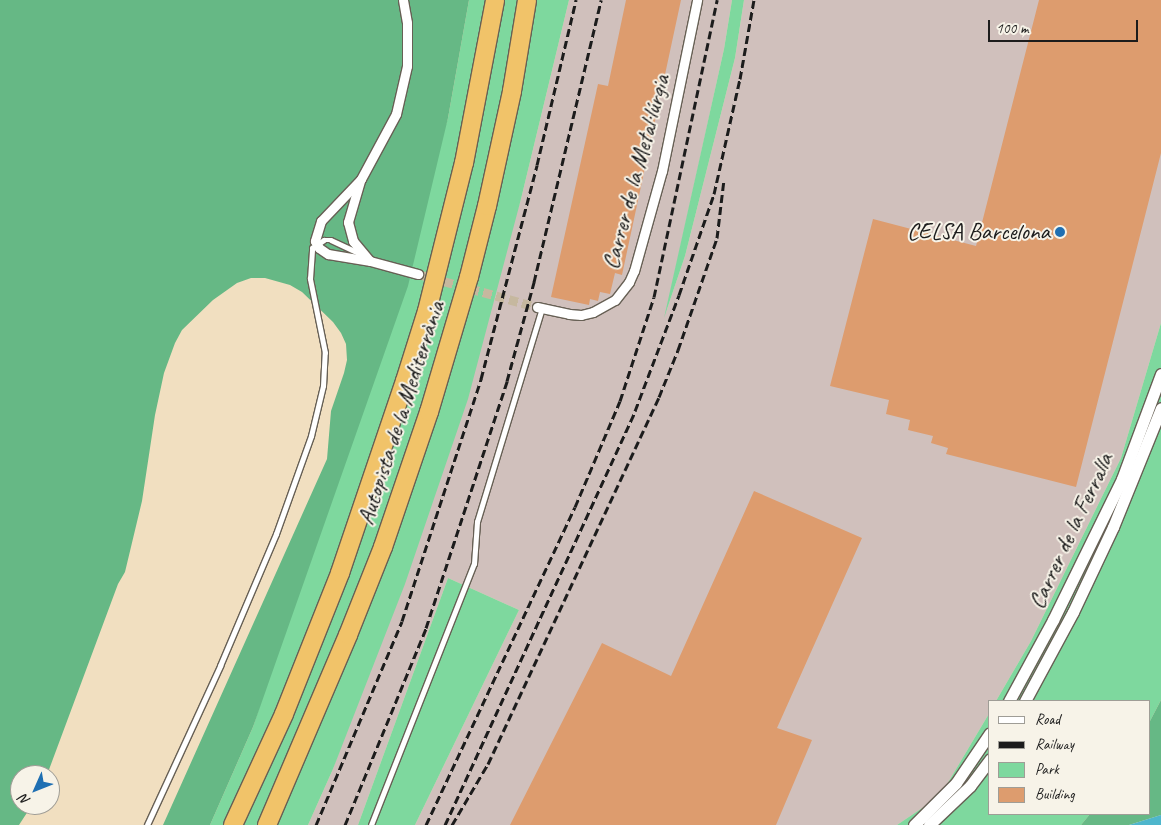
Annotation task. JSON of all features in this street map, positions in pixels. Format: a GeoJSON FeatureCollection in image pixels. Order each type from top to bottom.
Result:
{"type":"FeatureCollection","features":[{"type":"Feature","properties":{"kind":"highway","name":"Autopista de la Mediterrània"},"geometry":{"type":"LineString","coordinates":[[234,825],[295,687],[366,502],[427,310],[447,237],[480,88],[495,0]]}},
{"type":"Feature","properties":{"kind":"highway","name":"Autopista de la Mediterrània"},"geometry":{"type":"LineString","coordinates":[[268,825],[348,636],[383,546],[429,412],[469,276],[486,206],[512,91],[527,0]]}},
{"type":"Feature","properties":{"kind":"street"},"geometry":{"type":"LineString","coordinates":[[370,261],[362,254],[354,241],[348,222],[361,179],[396,114],[403,90],[407,66],[407,23],[403,0]]}},
{"type":"Feature","properties":{"kind":"street","name":"Carrer de la Metal·lúrgia"},"geometry":{"type":"LineString","coordinates":[[540,307],[569,314],[580,315],[593,312],[615,300],[629,282],[634,271],[662,171],[697,0]]}},
{"type":"Feature","properties":{"kind":"street"},"geometry":{"type":"LineString","coordinates":[[361,179],[321,221],[316,234],[317,244],[323,252],[328,254],[370,261],[418,274]]}},
{"type":"Feature","properties":{"kind":"street","name":"Carrer de la Ferralla"},"geometry":{"type":"LineString","coordinates":[[1010,700],[1054,620],[1122,479],[1161,374]]}},
{"type":"Feature","properties":{"kind":"street","name":"Carrer de la Ferralla"},"geometry":{"type":"LineString","coordinates":[[1026,700],[1073,612],[1113,528],[1161,408]]}},
{"type":"Feature","properties":{"kind":"street"},"geometry":{"type":"LineString","coordinates":[[914,825],[956,783],[988,736]]}},
{"type":"Feature","properties":{"kind":"street"},"geometry":{"type":"LineString","coordinates":[[929,825],[970,786],[988,762]]}},
{"type":"Feature","properties":{"kind":"lane"},"geometry":{"type":"LineString","coordinates":[[147,825],[220,666],[273,543],[311,436],[323,386],[325,353],[310,279],[312,248],[324,240],[331,240],[362,254]]}},
{"type":"Feature","properties":{"kind":"lane"},"geometry":{"type":"LineString","coordinates":[[371,825],[474,564],[477,522],[540,307]]}},
{"type":"Feature","properties":{"kind":"shaded area","name":"CELSA Barcelona"},"geometry":{"type":"Polygon","coordinates":[[[569,0],[732,0],[724,49],[666,312],[685,256],[735,58],[744,0],[1161,0],[1161,323],[1121,458],[1031,641],[997,700],[988,700],[988,715],[940,796],[897,825],[415,825],[519,610],[448,578],[358,825],[308,825],[333,769],[521,199],[569,0]]]}},
{"type":"Feature","properties":{"kind":"green space"},"geometry":{"type":"Polygon","coordinates":[[[0,0],[469,0],[448,118],[408,286],[253,727],[210,825],[163,825],[327,459],[331,411],[347,360],[346,344],[333,322],[302,292],[290,285],[265,278],[251,278],[237,283],[213,300],[182,330],[175,343],[164,373],[155,415],[142,501],[125,572],[118,584],[51,765],[10,765],[10,815],[26,815],[19,825],[0,825],[0,0]]]}},
{"type":"Feature","properties":{"kind":"green space"},"geometry":{"type":"Polygon","coordinates":[[[469,0],[569,0],[521,199],[468,399],[405,584],[333,769],[308,825],[210,825],[253,727],[448,118],[469,0]]]}},
{"type":"Feature","properties":{"kind":"green space"},"geometry":{"type":"Polygon","coordinates":[[[732,0],[744,0],[735,58],[685,256],[664,318],[724,49],[732,0]]]}},
{"type":"Feature","properties":{"kind":"green space"},"geometry":{"type":"Polygon","coordinates":[[[1161,323],[1161,700],[1151,719],[1151,700],[997,700],[1031,641],[1121,458],[1161,323]]]}},
{"type":"Feature","properties":{"kind":"green space"},"geometry":{"type":"Polygon","coordinates":[[[448,578],[519,610],[415,825],[358,825],[448,578]]]}},
{"type":"Feature","properties":{"kind":"green space"},"geometry":{"type":"Polygon","coordinates":[[[1161,700],[1161,815],[1129,825],[1081,825],[1089,815],[1151,815],[1151,719],[1161,700]]]}},
{"type":"Feature","properties":{"kind":"green space"},"geometry":{"type":"Polygon","coordinates":[[[988,715],[988,815],[1089,815],[1081,825],[897,825],[940,796],[988,715]]]}},
{"type":"Feature","properties":{"kind":"water"},"geometry":{"type":"Polygon","coordinates":[[[1161,815],[1161,825],[1129,825],[1161,815]]]}},
{"type":"Feature","properties":{"kind":"building"},"geometry":{"type":"Polygon","coordinates":[[[626,0],[681,0],[622,275],[615,273],[610,294],[600,292],[598,301],[590,299],[589,305],[551,297],[598,84],[608,86],[626,0]]]}},
{"type":"Feature","properties":{"kind":"building","name":"CELSA Barcelona"},"geometry":{"type":"Polygon","coordinates":[[[1039,0],[1161,0],[1161,153],[1076,487],[946,454],[948,448],[931,443],[933,436],[908,430],[910,420],[886,414],[889,400],[830,386],[873,219],[976,246],[1039,0]]]}},
{"type":"Feature","properties":{"kind":"building"},"geometry":{"type":"Polygon","coordinates":[[[754,491],[862,538],[777,728],[812,740],[776,825],[510,825],[602,643],[671,676],[754,491]]]}},
{"type":"Feature","properties":{"kind":"tunnel"},"geometry":{"type":"LineString","coordinates":[[418,274],[537,307]]}},
{"type":"Feature","properties":{"kind":"railway"},"geometry":{"type":"LineString","coordinates":[[316,825],[402,621],[481,379],[537,165],[576,0]]}},
{"type":"Feature","properties":{"kind":"railway"},"geometry":{"type":"LineString","coordinates":[[345,825],[426,628],[507,381],[534,282],[601,0]]}},
{"type":"Feature","properties":{"kind":"railway"},"geometry":{"type":"LineString","coordinates":[[426,825],[575,507],[620,401],[654,297],[717,0]]}},
{"type":"Feature","properties":{"kind":"railway"},"geometry":{"type":"LineString","coordinates":[[445,825],[635,411],[679,295],[714,194],[740,79],[754,0]]}},
{"type":"Feature","properties":{"kind":"railway"},"geometry":{"type":"LineString","coordinates":[[452,825],[488,764],[659,397],[678,350],[717,238],[724,179]]}},
{"type":"Feature","properties":{"kind":"place","name":"CELSA Barcelona"},"geometry":{"type":"Point","coordinates":[1060,232]}}]}
